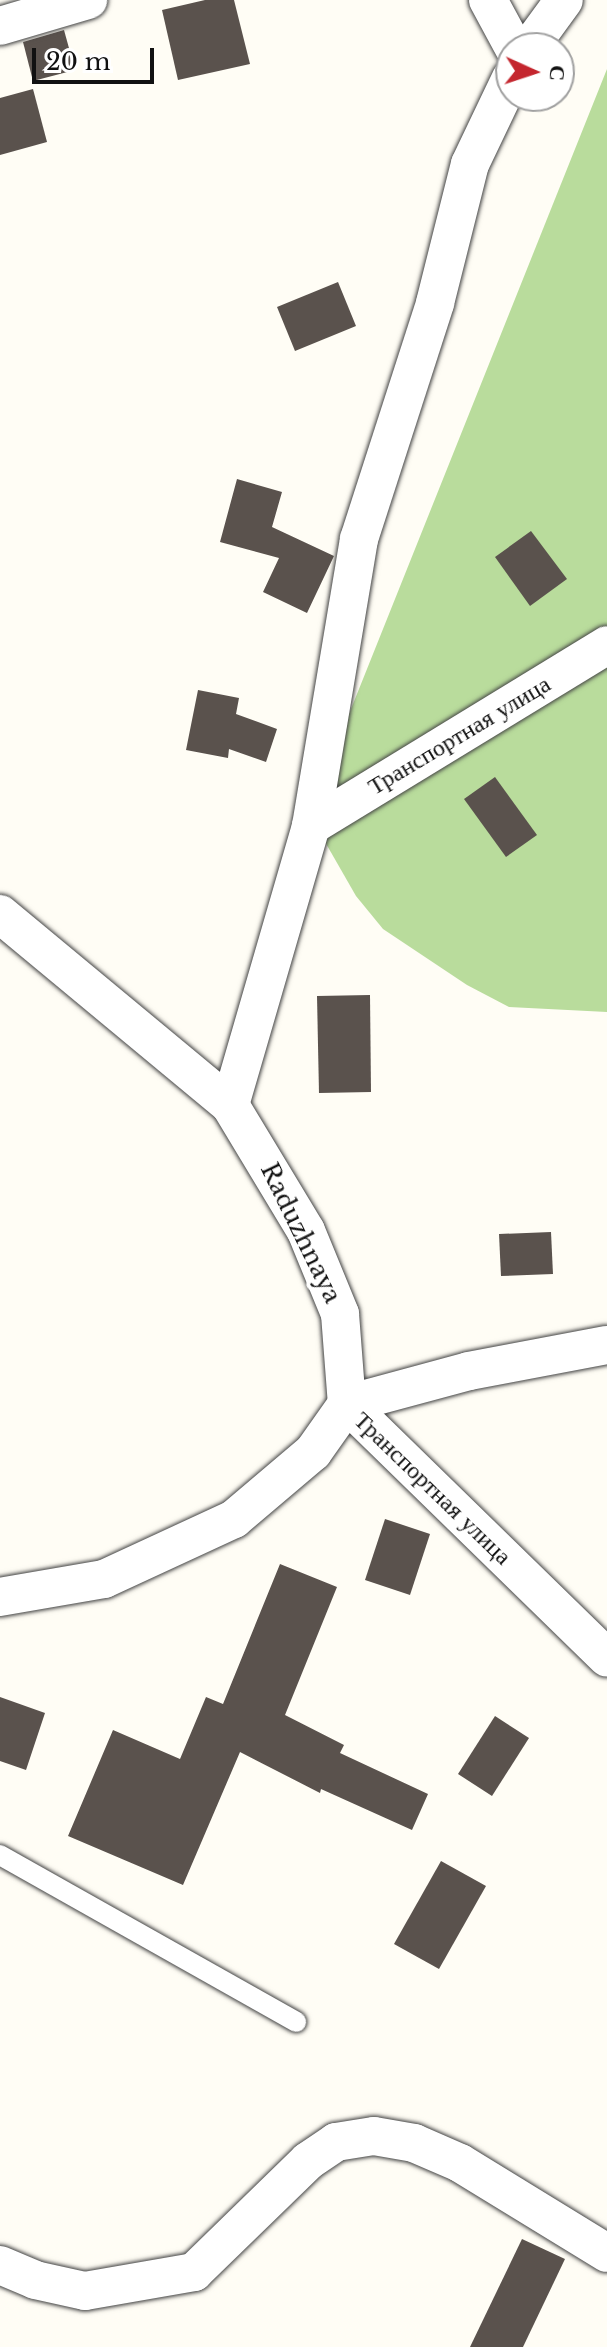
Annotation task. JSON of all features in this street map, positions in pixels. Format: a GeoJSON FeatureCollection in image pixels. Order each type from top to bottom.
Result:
{"type":"FeatureCollection","features":[{"type":"Feature","properties":{"kind":"street"},"geometry":{"type":"LineString","coordinates":[[0,26],[88,0]]}},
{"type":"Feature","properties":{"kind":"street"},"geometry":{"type":"LineString","coordinates":[[488,0],[505,32]]}},
{"type":"Feature","properties":{"kind":"street"},"geometry":{"type":"LineString","coordinates":[[541,32],[564,0]]}},
{"type":"Feature","properties":{"kind":"street"},"geometry":{"type":"LineString","coordinates":[[230,1105],[311,826],[359,539],[435,303],[470,164],[495,112]]}},
{"type":"Feature","properties":{"kind":"street","name":"Транспортная улица"},"geometry":{"type":"LineString","coordinates":[[311,826],[607,645]]}},
{"type":"Feature","properties":{"kind":"street","name":"Raduzhnaya"},"geometry":{"type":"LineString","coordinates":[[0,914],[230,1105],[306,1231],[340,1314],[347,1404]]}},
{"type":"Feature","properties":{"kind":"street","name":"Транспортная улица"},"geometry":{"type":"LineString","coordinates":[[347,1404],[469,1371],[607,1345]]}},
{"type":"Feature","properties":{"kind":"street"},"geometry":{"type":"LineString","coordinates":[[0,1597],[104,1579],[234,1519],[313,1452],[347,1404]]}},
{"type":"Feature","properties":{"kind":"street","name":"Транспортная улица"},"geometry":{"type":"LineString","coordinates":[[347,1404],[607,1658]]}},
{"type":"Feature","properties":{"kind":"street"},"geometry":{"type":"LineString","coordinates":[[0,2265],[35,2280],[85,2291],[194,2272],[308,2161],[336,2142],[374,2136],[414,2143],[460,2163],[607,2253]]}},
{"type":"Feature","properties":{"kind":"lane"},"geometry":{"type":"LineString","coordinates":[[0,1855],[296,2022]]}},
{"type":"Feature","properties":{"kind":"green space"},"geometry":{"type":"Polygon","coordinates":[[[607,69],[607,1012],[509,1007],[467,985],[383,929],[356,896],[309,814],[607,69]]]}},
{"type":"Feature","properties":{"kind":"building"},"geometry":{"type":"Polygon","coordinates":[[[205,0],[234,0],[250,64],[178,80],[162,10],[205,0]]]}},
{"type":"Feature","properties":{"kind":"building"},"geometry":{"type":"Polygon","coordinates":[[[64,30],[75,70],[33,81],[23,42],[64,30]]]}},
{"type":"Feature","properties":{"kind":"building"},"geometry":{"type":"Polygon","coordinates":[[[33,89],[47,142],[0,155],[0,98],[33,89]]]}},
{"type":"Feature","properties":{"kind":"building"},"geometry":{"type":"Polygon","coordinates":[[[338,282],[356,326],[295,351],[277,307],[338,282]]]}},
{"type":"Feature","properties":{"kind":"building"},"geometry":{"type":"Polygon","coordinates":[[[237,479],[282,492],[272,527],[334,556],[307,613],[263,592],[279,558],[220,542],[237,479]]]}},
{"type":"Feature","properties":{"kind":"building"},"geometry":{"type":"Polygon","coordinates":[[[531,531],[567,579],[530,606],[495,557],[531,531]]]}},
{"type":"Feature","properties":{"kind":"building"},"geometry":{"type":"Polygon","coordinates":[[[198,690],[239,698],[236,714],[277,729],[266,762],[229,749],[228,758],[186,750],[198,690]]]}},
{"type":"Feature","properties":{"kind":"building"},"geometry":{"type":"Polygon","coordinates":[[[495,777],[537,835],[506,857],[464,799],[495,777]]]}},
{"type":"Feature","properties":{"kind":"building"},"geometry":{"type":"Polygon","coordinates":[[[370,995],[371,1092],[319,1093],[317,996],[370,995]]]}},
{"type":"Feature","properties":{"kind":"building"},"geometry":{"type":"Polygon","coordinates":[[[551,1232],[553,1274],[501,1276],[499,1234],[551,1232]]]}},
{"type":"Feature","properties":{"kind":"building"},"geometry":{"type":"Polygon","coordinates":[[[385,1519],[430,1534],[410,1595],[365,1580],[385,1519]]]}},
{"type":"Feature","properties":{"kind":"building"},"geometry":{"type":"Polygon","coordinates":[[[280,1564],[337,1587],[285,1715],[344,1745],[340,1753],[428,1794],[412,1830],[321,1789],[320,1793],[240,1752],[183,1885],[68,1836],[113,1730],[180,1759],[206,1697],[223,1704],[280,1564]]]}},
{"type":"Feature","properties":{"kind":"building"},"geometry":{"type":"Polygon","coordinates":[[[0,1697],[45,1713],[26,1770],[0,1761],[0,1697]]]}},
{"type":"Feature","properties":{"kind":"building"},"geometry":{"type":"Polygon","coordinates":[[[495,1716],[529,1738],[492,1796],[458,1774],[495,1716]]]}},
{"type":"Feature","properties":{"kind":"building"},"geometry":{"type":"Polygon","coordinates":[[[441,1861],[486,1886],[439,1969],[394,1944],[441,1861]]]}},
{"type":"Feature","properties":{"kind":"building"},"geometry":{"type":"Polygon","coordinates":[[[522,2239],[565,2259],[523,2347],[470,2347],[522,2239]]]}}]}
